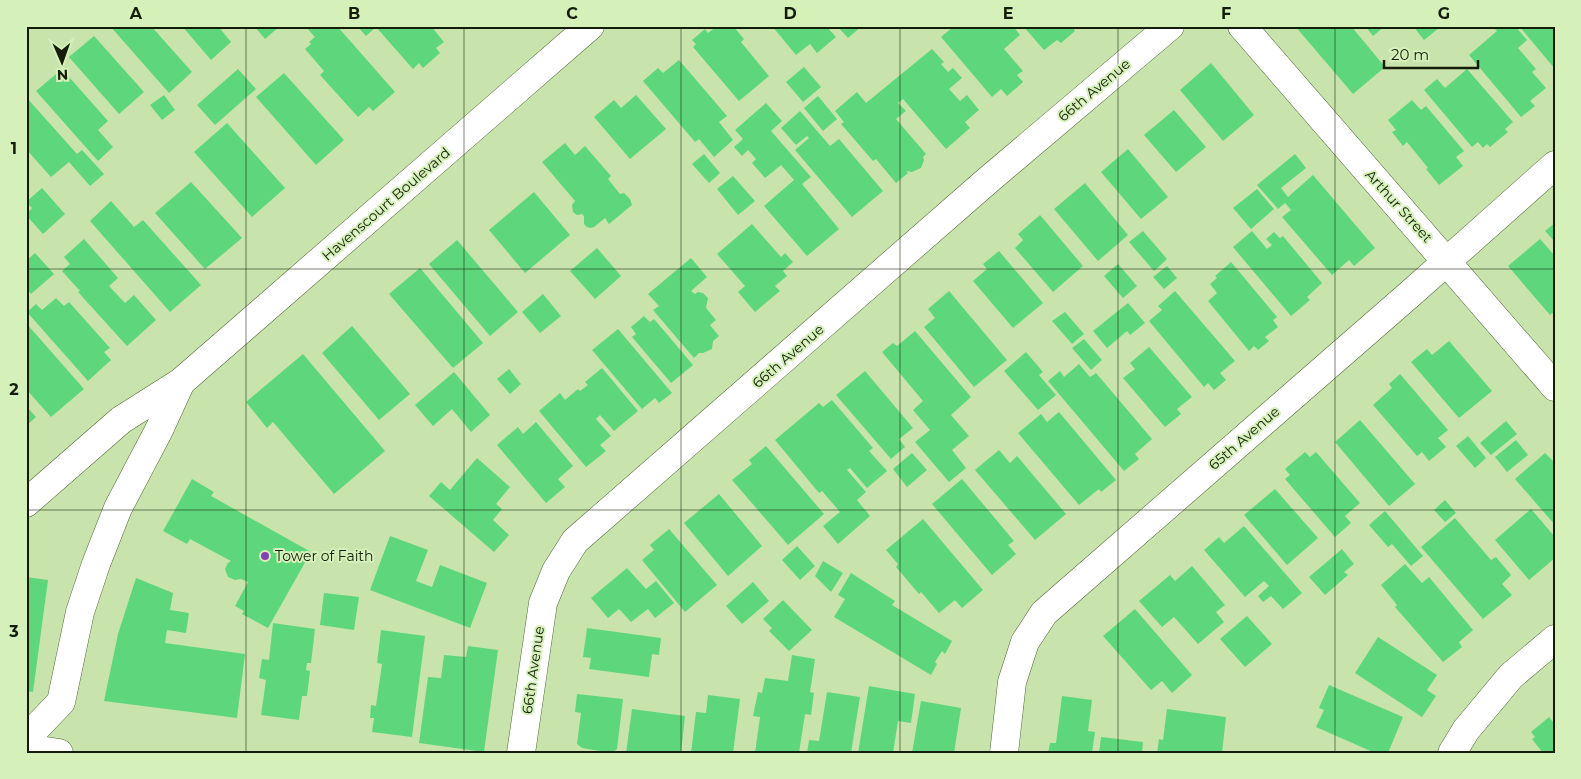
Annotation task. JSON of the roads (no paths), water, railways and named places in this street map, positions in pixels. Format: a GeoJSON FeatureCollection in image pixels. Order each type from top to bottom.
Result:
{"type":"FeatureCollection","features":[{"type":"Feature","properties":{"kind":"street","name":"Havenscourt Boulevard"},"geometry":{"type":"LineString","coordinates":[[26,503],[121,420],[181,382],[590,26]]}},
{"type":"Feature","properties":{"kind":"street","name":"66th Avenue"},"geometry":{"type":"LineString","coordinates":[[521,753],[542,603],[556,571],[575,541],[987,181],[1170,26]]}},
{"type":"Feature","properties":{"kind":"street","name":"Arthur Street"},"geometry":{"type":"LineString","coordinates":[[1242,26],[1555,387]]}},
{"type":"Feature","properties":{"kind":"street","name":"65th Avenue"},"geometry":{"type":"LineString","coordinates":[[1004,753],[1012,682],[1026,642],[1044,613],[1555,165]]}},
{"type":"Feature","properties":{"kind":"street","name":"Havenscourt Boulevard"},"geometry":{"type":"LineString","coordinates":[[26,731],[36,728],[61,702],[80,612],[96,564],[118,508],[160,430],[181,382]]}},
{"type":"Feature","properties":{"kind":"street"},"geometry":{"type":"LineString","coordinates":[[1452,753],[1466,730],[1511,676],[1555,639]]}},
{"type":"Feature","properties":{"kind":"street"},"geometry":{"type":"LineString","coordinates":[[26,748],[59,753]]}},
{"type":"Feature","properties":{"kind":"place","name":"Tower of Faith"},"geometry":{"type":"Point","coordinates":[265,556]}}]}
